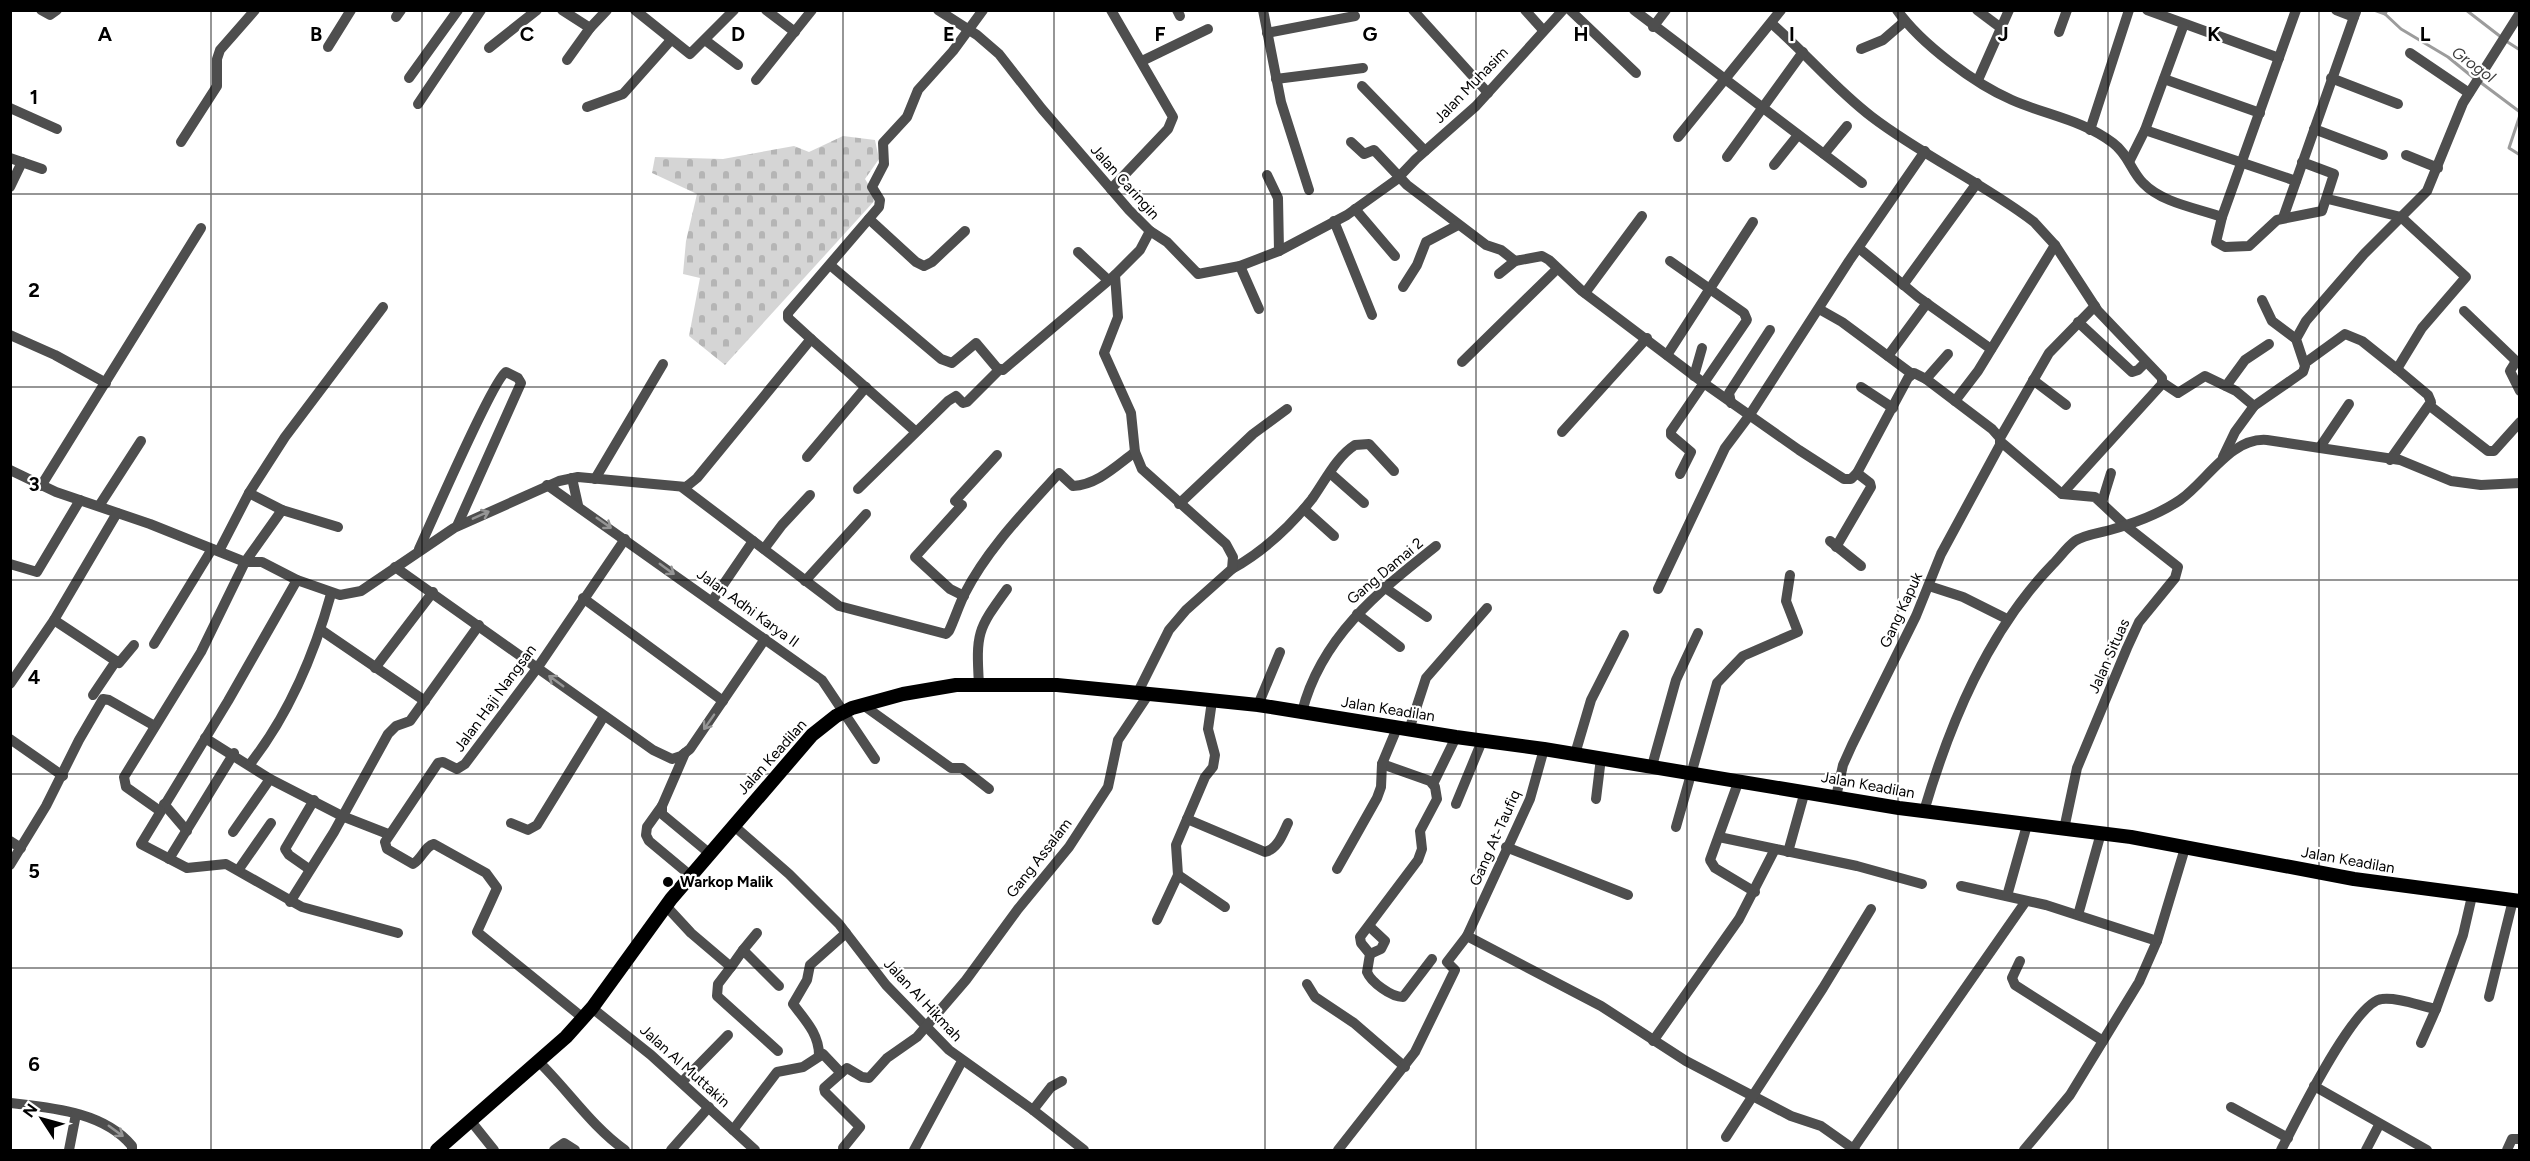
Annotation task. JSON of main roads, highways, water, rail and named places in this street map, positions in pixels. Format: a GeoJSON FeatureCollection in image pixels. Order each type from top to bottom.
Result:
{"type":"FeatureCollection","features":[{"type":"Feature","properties":{"kind":"main road","name":"Jalan Keadilan"},"geometry":{"type":"LineString","coordinates":[[438,1150],[538,1061],[587,1013],[662,911],[803,744],[843,712],[919,691],[979,684],[1057,685],[1143,695],[1303,707],[1403,729],[1453,737],[1544,749],[1576,750],[1601,758],[1805,791],[1838,786],[1924,811],[2027,825],[2065,823],[2101,833],[2354,879],[2516,900]]}},
{"type":"Feature","properties":{"kind":"waterway","name":"Grogol"},"geometry":{"type":"LineString","coordinates":[[2374,10],[2385,14],[2387,10]]}},
{"type":"Feature","properties":{"kind":"waterway","name":"Grogol"},"geometry":{"type":"LineString","coordinates":[[2466,10],[2501,37]]}},
{"type":"Feature","properties":{"kind":"waterway","name":"Grogol"},"geometry":{"type":"LineString","coordinates":[[2385,14],[2401,29],[2448,57],[2475,79]]}},
{"type":"Feature","properties":{"kind":"waterway","name":"Grogol"},"geometry":{"type":"LineString","coordinates":[[2506,41],[2520,50]]}},
{"type":"Feature","properties":{"kind":"waterway","name":"Grogol"},"geometry":{"type":"LineString","coordinates":[[2480,82],[2520,112]]}},
{"type":"Feature","properties":{"kind":"waterway","name":"Grogol"},"geometry":{"type":"LineString","coordinates":[[2520,115],[2509,148],[2520,155]]}},
{"type":"Feature","properties":{"kind":"place","name":"Warkop Malik"},"geometry":{"type":"Point","coordinates":[668,882]}}]}
